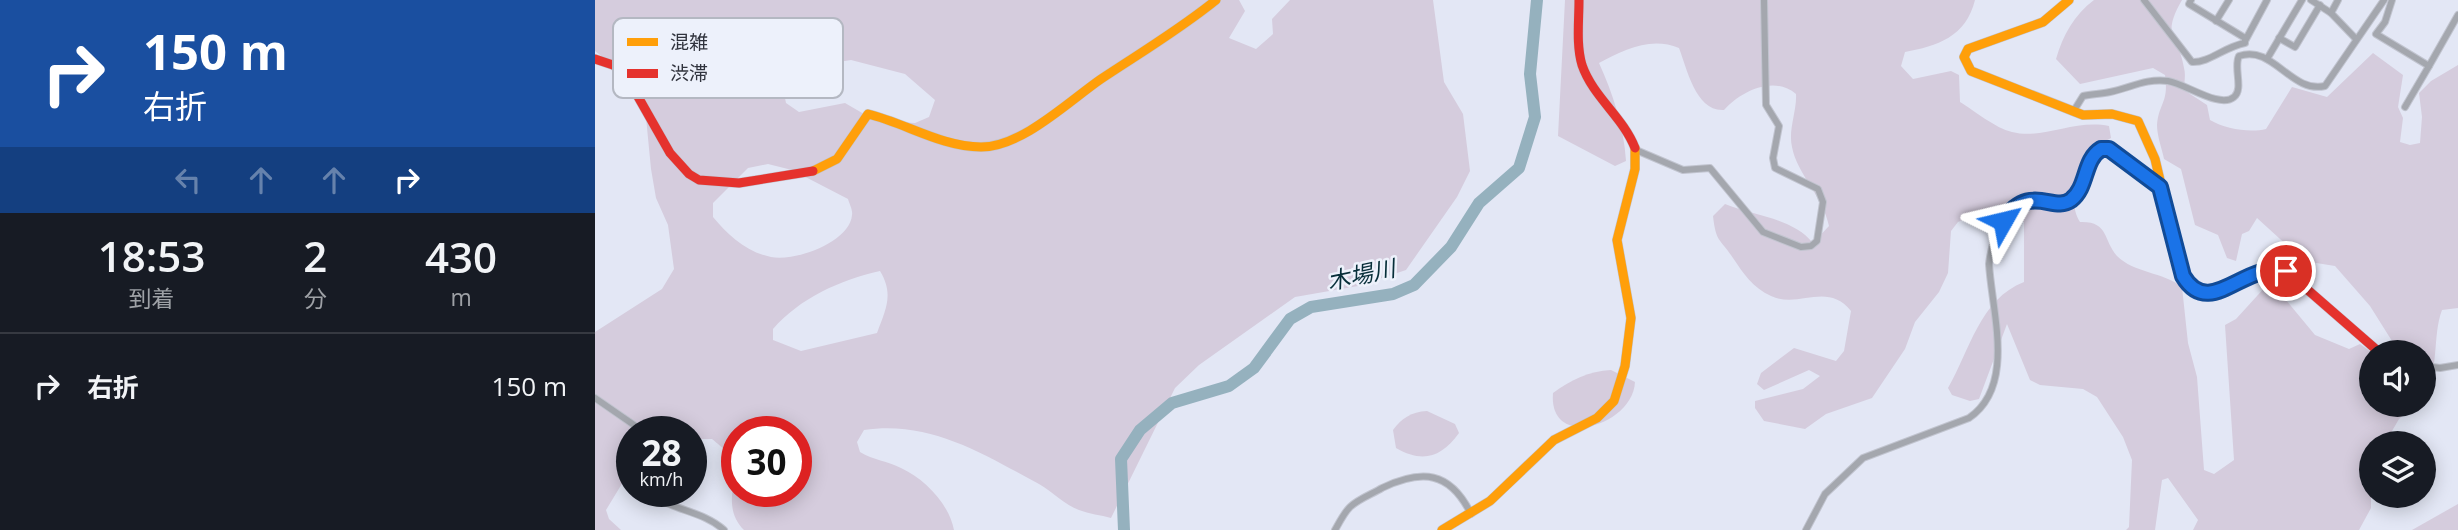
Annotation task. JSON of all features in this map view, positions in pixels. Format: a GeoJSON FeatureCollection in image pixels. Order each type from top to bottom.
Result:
{"type":"FeatureCollection","features":[{"type":"Feature","properties":{"kind":"street"},"geometry":{"type":"LineString","coordinates":[[637,98],[666,147],[687,175],[703,183],[735,184],[781,178],[834,162],[843,155],[861,119],[869,114],[951,142],[978,147],[996,146],[1031,131],[1058,114],[1100,80],[1177,33],[1216,0]]}},
{"type":"Feature","properties":{"kind":"street"},"geometry":{"type":"LineString","coordinates":[[1442,530],[1471,514],[1504,489],[1548,444],[1563,433],[1585,426],[1614,402],[1631,328],[1631,309],[1616,248],[1617,226],[1636,167],[1636,150],[1630,133],[1585,72],[1580,49],[1580,0]]}},
{"type":"Feature","properties":{"kind":"street"},"geometry":{"type":"LineString","coordinates":[[1636,150],[1683,170],[1710,169],[1763,232],[1801,247],[1811,247],[1817,242],[1823,202],[1818,189],[1775,168],[1773,158],[1779,126],[1766,105],[1764,0]]}},
{"type":"Feature","properties":{"kind":"street"},"geometry":{"type":"LineString","coordinates":[[2069,0],[2043,22],[1968,49],[1964,57],[1971,71],[1985,79],[2039,95],[2083,115],[2112,114],[2138,121],[2155,159],[2183,276],[2188,284],[2200,292],[2211,294],[2260,270],[2273,268],[2286,271],[2365,340]]}},
{"type":"Feature","properties":{"kind":"street"},"geometry":{"type":"LineString","coordinates":[[2144,0],[2192,62],[2202,62],[2228,46],[2245,40]]}},
{"type":"Feature","properties":{"kind":"street"},"geometry":{"type":"LineString","coordinates":[[2191,0],[2189,4],[2245,40]]}},
{"type":"Feature","properties":{"kind":"street"},"geometry":{"type":"LineString","coordinates":[[2216,21],[2228,0]]}},
{"type":"Feature","properties":{"kind":"street"},"geometry":{"type":"LineString","coordinates":[[2247,53],[2245,40],[2267,0]]}},
{"type":"Feature","properties":{"kind":"street"},"geometry":{"type":"LineString","coordinates":[[2267,59],[2302,0]]}},
{"type":"Feature","properties":{"kind":"street"},"geometry":{"type":"LineString","coordinates":[[2311,0],[2331,13],[2355,39]]}},
{"type":"Feature","properties":{"kind":"street"},"geometry":{"type":"LineString","coordinates":[[2331,13],[2338,0]]}},
{"type":"Feature","properties":{"kind":"street"},"geometry":{"type":"LineString","coordinates":[[2073,112],[2083,96],[2110,92],[2142,81],[2178,83],[2218,102],[2225,101],[2235,96],[2238,89],[2235,63],[2239,56],[2247,53],[2267,59],[2307,86],[2325,86],[2384,0]]}},
{"type":"Feature","properties":{"kind":"street"},"geometry":{"type":"LineString","coordinates":[[2392,0],[2385,22],[2376,34],[2428,66]]}},
{"type":"Feature","properties":{"kind":"street"},"geometry":{"type":"LineString","coordinates":[[2279,38],[2295,47],[2320,5]]}},
{"type":"Feature","properties":{"kind":"street"},"geometry":{"type":"LineString","coordinates":[[2405,107],[2458,15]]}},
{"type":"Feature","properties":{"kind":"street"},"geometry":{"type":"LineString","coordinates":[[595,60],[613,65]]}},
{"type":"Feature","properties":{"kind":"street"},"geometry":{"type":"LineString","coordinates":[[1806,530],[1825,494],[1863,458],[1969,418],[1982,409],[1990,398],[1997,377],[1990,255],[1991,246],[2010,211],[2040,199],[2058,204],[2070,202],[2080,190],[2091,158],[2101,149],[2113,151],[2160,187]]}},
{"type":"Feature","properties":{"kind":"street"},"geometry":{"type":"LineString","coordinates":[[2436,368],[2458,365]]}},
{"type":"Feature","properties":{"kind":"street"},"geometry":{"type":"LineString","coordinates":[[595,398],[621,416]]}},
{"type":"Feature","properties":{"kind":"street"},"geometry":{"type":"LineString","coordinates":[[1335,530],[1349,508],[1404,478],[1430,476],[1450,484],[1462,496],[1471,514]]}},
{"type":"Feature","properties":{"kind":"street"},"geometry":{"type":"LineString","coordinates":[[679,507],[714,520],[725,530]]}},
{"type":"Feature","properties":{"kind":"shaded area"},"geometry":{"type":"Polygon","coordinates":[[[595,0],[1239,0],[1245,11],[1229,38],[1256,49],[1273,34],[1272,19],[1290,0],[1433,0],[1444,82],[1463,114],[1470,171],[1457,197],[1406,270],[1358,286],[1295,297],[1199,365],[1175,388],[1111,518],[1074,508],[1039,484],[955,442],[911,430],[888,428],[864,430],[857,442],[860,452],[896,466],[919,479],[935,493],[947,511],[954,530],[744,530],[732,507],[812,507],[812,416],[721,416],[721,447],[712,439],[707,439],[707,416],[616,416],[616,494],[606,510],[609,519],[621,530],[595,530],[595,332],[662,289],[674,269],[668,225],[656,198],[645,107],[638,98],[785,98],[786,103],[799,112],[845,103],[876,121],[915,123],[929,117],[935,100],[905,74],[851,60],[843,61],[843,18],[613,18],[613,65],[595,51],[595,0]],[[768,164],[748,168],[713,203],[713,217],[746,247],[771,257],[807,253],[832,241],[849,225],[852,213],[848,199],[792,170],[768,164]],[[880,271],[836,285],[808,299],[773,329],[773,340],[801,351],[877,333],[887,302],[884,279],[880,271]]]}},
{"type":"Feature","properties":{"kind":"shaded area"},"geometry":{"type":"Polygon","coordinates":[[[1565,0],[1975,0],[1971,13],[1957,31],[1939,43],[1905,52],[1901,66],[1913,79],[1951,71],[1959,75],[1960,102],[2005,130],[2024,134],[2083,125],[2109,126],[2111,138],[2093,153],[2079,175],[2075,187],[2075,211],[2080,222],[2101,228],[2117,256],[2124,262],[2182,287],[2188,343],[2197,377],[2204,470],[2214,474],[2234,460],[2225,325],[2236,319],[2267,285],[2277,289],[2315,335],[2349,349],[2359,344],[2359,417],[2401,417],[2392,431],[2359,431],[2359,508],[2371,508],[2359,530],[2193,530],[2198,520],[2168,478],[2162,480],[2155,530],[2126,530],[2129,527],[2132,460],[2123,437],[2097,397],[2083,389],[2040,385],[2030,380],[2007,324],[1979,399],[1970,401],[1952,395],[1948,388],[1986,313],[2009,290],[2024,282],[2024,222],[2010,206],[1997,205],[1958,222],[1951,231],[1948,273],[1939,292],[1915,322],[1905,349],[1872,398],[1826,414],[1805,429],[1764,421],[1755,408],[1755,401],[1803,389],[1820,376],[1809,370],[1764,390],[1757,384],[1761,373],[1794,348],[1836,361],[1844,351],[1851,311],[1842,302],[1823,296],[1792,300],[1765,293],[1745,275],[1719,240],[1716,231],[1713,216],[1725,204],[1784,223],[1795,228],[1813,243],[1829,226],[1821,205],[1799,167],[1792,147],[1796,94],[1787,88],[1768,86],[1748,92],[1724,110],[1714,109],[1706,104],[1694,88],[1679,48],[1658,43],[1648,44],[1627,49],[1599,63],[1620,123],[1626,161],[1615,166],[1558,136],[1565,0]]]}},
{"type":"Feature","properties":{"kind":"shaded area"},"geometry":{"type":"Polygon","coordinates":[[[2094,0],[2182,0],[2172,22],[2172,30],[2185,71],[2184,90],[2207,105],[2210,120],[2238,129],[2266,129],[2292,87],[2327,97],[2373,53],[2403,75],[2398,107],[2403,118],[2400,142],[2410,145],[2420,143],[2422,117],[2419,93],[2431,81],[2458,65],[2458,308],[2442,310],[2436,342],[2391,340],[2370,306],[2335,266],[2304,261],[2257,218],[2249,231],[2242,234],[2236,261],[2227,258],[2218,235],[2195,225],[2181,169],[2164,159],[2157,125],[2166,91],[2165,75],[2153,68],[2080,84],[2056,59],[2070,26],[2094,0]]]}},
{"type":"Feature","properties":{"kind":"shaded area"},"geometry":{"type":"Polygon","coordinates":[[[1611,370],[1635,382],[1631,397],[1621,410],[1607,420],[1591,426],[1576,427],[1563,422],[1555,411],[1553,393],[1581,377],[1611,370]]]}},
{"type":"Feature","properties":{"kind":"shaded area"},"geometry":{"type":"Polygon","coordinates":[[[1427,411],[1455,424],[1459,433],[1445,448],[1431,456],[1414,456],[1396,448],[1393,430],[1396,426],[1412,414],[1427,411]]]}},
{"type":"Feature","properties":{"kind":"shaded area"},"geometry":{"type":"Polygon","coordinates":[[[2458,504],[2458,530],[2412,530],[2458,504]]]}},
{"type":"Feature","properties":{"kind":"waterway","name":"木場川"},"geometry":{"type":"LineString","coordinates":[[1124,530],[1121,459],[1140,430],[1172,403],[1229,386],[1254,368],[1290,319],[1311,307],[1393,294],[1414,285],[1451,247],[1479,203],[1519,168],[1535,117],[1530,74],[1537,0]]}},
{"type":"Feature","properties":{"kind":"traffic: slow"},"geometry":{"type":"LineString","coordinates":[[813,171],[837,159],[868,114],[966,146],[997,145],[1013,139],[1044,121],[1216,0]]}},
{"type":"Feature","properties":{"kind":"traffic: slow"},"geometry":{"type":"LineString","coordinates":[[2069,0],[2043,22],[1968,49],[1964,57],[1971,71],[2083,115],[2112,114],[2138,121],[2155,159],[2183,277],[2193,289],[2206,293]]}},
{"type":"Feature","properties":{"kind":"traffic: slow"},"geometry":{"type":"LineString","coordinates":[[1442,530],[1490,501],[1554,440],[1597,418],[1614,401],[1625,366],[1631,318],[1617,240],[1635,169],[1635,148]]}},
{"type":"Feature","properties":{"kind":"traffic: jam"},"geometry":{"type":"LineString","coordinates":[[1579,0],[1578,41],[1582,65],[1593,87],[1623,126],[1635,148]]}},
{"type":"Feature","properties":{"kind":"traffic: jam"},"geometry":{"type":"LineString","coordinates":[[595,59],[613,65]]}},
{"type":"Feature","properties":{"kind":"traffic: jam"},"geometry":{"type":"LineString","coordinates":[[639,98],[670,153],[689,174],[699,180],[739,183],[813,171]]}},
{"type":"Feature","properties":{"kind":"traffic: jam"},"geometry":{"type":"LineString","coordinates":[[2206,293],[2265,273],[2286,271],[2365,340]]}},
{"type":"Feature","properties":{"kind":"route"},"geometry":{"type":"LineString","coordinates":[[2003,221],[2010,211],[2027,202],[2040,199],[2058,204],[2070,202],[2080,190],[2091,158],[2097,151],[2109,149],[2160,187],[2183,276],[2188,284],[2200,292],[2211,294],[2224,290],[2260,270],[2273,268],[2286,271]]}}]}
